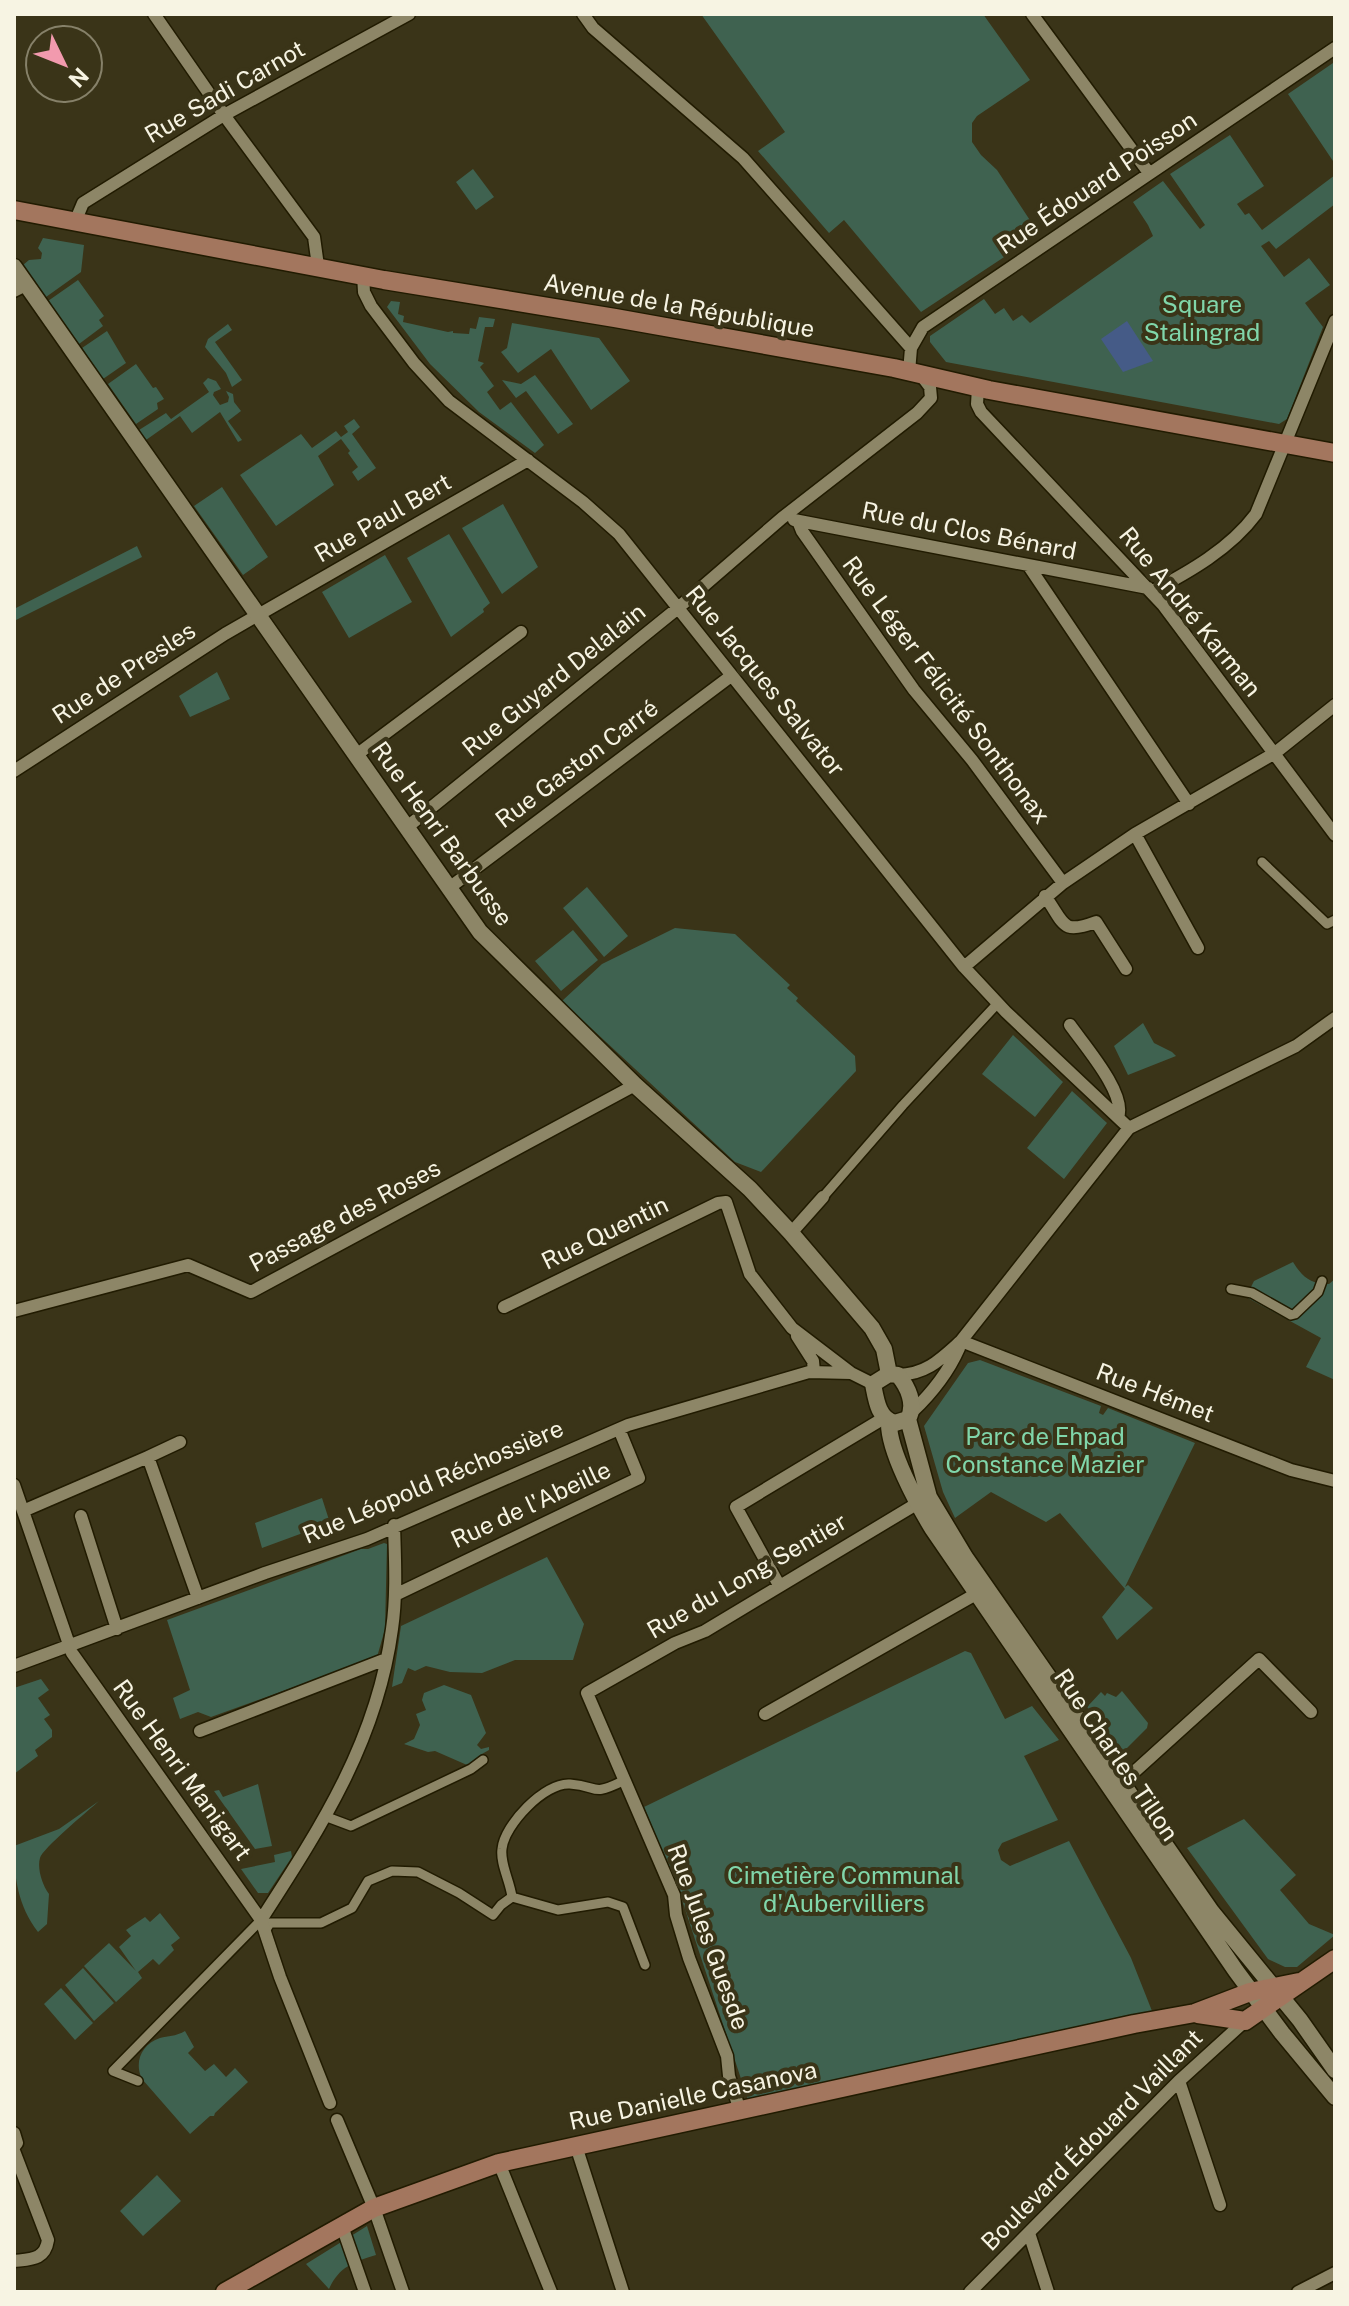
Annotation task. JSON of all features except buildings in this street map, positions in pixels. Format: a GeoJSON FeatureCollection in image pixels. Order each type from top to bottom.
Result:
{"type":"FeatureCollection","features":[{"type":"Feature","properties":{"kind":"main road","name":"Avenue de la République"},"geometry":{"type":"LineString","coordinates":[[14,210],[915,373],[978,388],[1335,453]]}},
{"type":"Feature","properties":{"kind":"main road","name":"Rue Danielle Casanova"},"geometry":{"type":"LineString","coordinates":[[225,2292],[374,2208],[499,2163],[1195,2013],[1250,1992],[1277,1991],[1299,1982],[1335,1959]]}},
{"type":"Feature","properties":{"kind":"main road","name":"Rue Danielle Casanova"},"geometry":{"type":"LineString","coordinates":[[1195,2013],[1245,2021],[1263,2009],[1277,1991]]}},
{"type":"Feature","properties":{"kind":"street"},"geometry":{"type":"LineString","coordinates":[[154,14],[314,237],[318,266]]}},
{"type":"Feature","properties":{"kind":"street","name":"Rue Sadi Carnot"},"geometry":{"type":"LineString","coordinates":[[75,222],[83,203],[224,115],[409,14]]}},
{"type":"Feature","properties":{"kind":"street"},"geometry":{"type":"LineString","coordinates":[[583,14],[593,28],[743,158],[911,348],[915,373]]}},
{"type":"Feature","properties":{"kind":"street"},"geometry":{"type":"LineString","coordinates":[[1032,14],[1149,173]]}},
{"type":"Feature","properties":{"kind":"street","name":"Rue Édouard Poisson"},"geometry":{"type":"LineString","coordinates":[[911,348],[923,327],[1335,48]]}},
{"type":"Feature","properties":{"kind":"street","name":"Rue Henri Barbusse"},"geometry":{"type":"LineString","coordinates":[[14,267],[20,288],[260,615],[480,932],[635,1085],[745,1185],[791,1233]]}},
{"type":"Feature","properties":{"kind":"street","name":"Rue Jacques Salvator"},"geometry":{"type":"LineString","coordinates":[[363,275],[364,292],[371,306],[418,368],[449,401],[619,534],[964,967],[1129,1128]]}},
{"type":"Feature","properties":{"kind":"street"},"geometry":{"type":"LineString","coordinates":[[1150,590],[1226,547],[1256,514],[1335,321]]}},
{"type":"Feature","properties":{"kind":"street","name":"Rue Guyard Delalain"},"geometry":{"type":"LineString","coordinates":[[406,828],[678,608],[782,518],[917,413],[931,398],[930,387],[915,373]]}},
{"type":"Feature","properties":{"kind":"street","name":"Rue André Karman"},"geometry":{"type":"LineString","coordinates":[[978,388],[977,404],[981,412],[1150,590],[1335,835]]}},
{"type":"Feature","properties":{"kind":"street","name":"Rue Paul Bert"},"geometry":{"type":"LineString","coordinates":[[260,615],[528,460]]}},
{"type":"Feature","properties":{"kind":"street","name":"Rue du Clos Bénard"},"geometry":{"type":"LineString","coordinates":[[782,518],[1150,590]]}},
{"type":"Feature","properties":{"kind":"street","name":"Rue Léger Félicité Sonthonax"},"geometry":{"type":"LineString","coordinates":[[798,521],[914,690],[972,760],[1063,883]]}},
{"type":"Feature","properties":{"kind":"street"},"geometry":{"type":"LineString","coordinates":[[1028,565],[1189,804]]}},
{"type":"Feature","properties":{"kind":"street","name":"Rue de Presles"},"geometry":{"type":"LineString","coordinates":[[14,771],[197,651],[260,615]]}},
{"type":"Feature","properties":{"kind":"street"},"geometry":{"type":"LineString","coordinates":[[355,756],[521,632]]}},
{"type":"Feature","properties":{"kind":"street","name":"Rue Gaston Carré"},"geometry":{"type":"LineString","coordinates":[[449,888],[731,676]]}},
{"type":"Feature","properties":{"kind":"street"},"geometry":{"type":"LineString","coordinates":[[964,967],[1063,883],[1135,834],[1275,753],[1335,705]]}},
{"type":"Feature","properties":{"kind":"street"},"geometry":{"type":"LineString","coordinates":[[1135,834],[1198,948]]}},
{"type":"Feature","properties":{"kind":"street"},"geometry":{"type":"LineString","coordinates":[[1262,862],[1327,924],[1335,920]]}},
{"type":"Feature","properties":{"kind":"street"},"geometry":{"type":"LineString","coordinates":[[1045,896],[1068,928],[1075,930],[1096,922],[1126,969]]}},
{"type":"Feature","properties":{"kind":"street"},"geometry":{"type":"LineString","coordinates":[[791,1233],[998,1003]]}},
{"type":"Feature","properties":{"kind":"street"},"geometry":{"type":"LineString","coordinates":[[873,1384],[894,1375],[915,1375],[930,1368],[961,1341],[1129,1128],[1296,1046],[1335,1018]]}},
{"type":"Feature","properties":{"kind":"street"},"geometry":{"type":"LineString","coordinates":[[1070,1025],[1118,1097],[1121,1109],[1118,1117]]}},
{"type":"Feature","properties":{"kind":"street","name":"Passage des Roses"},"geometry":{"type":"LineString","coordinates":[[14,1311],[188,1265],[251,1292],[635,1085]]}},
{"type":"Feature","properties":{"kind":"street"},"geometry":{"type":"LineString","coordinates":[[745,1185],[726,1202],[750,1274],[792,1328],[813,1361],[814,1372]]}},
{"type":"Feature","properties":{"kind":"street","name":"Rue Quentin"},"geometry":{"type":"LineString","coordinates":[[504,1307],[718,1203],[726,1202]]}},
{"type":"Feature","properties":{"kind":"street","name":"Rue Charles Tillon"},"geometry":{"type":"LineString","coordinates":[[791,1233],[872,1328],[894,1375],[910,1395],[910,1416],[923,1500],[1211,1911],[1277,1991],[1335,2070]]}},
{"type":"Feature","properties":{"kind":"street"},"geometry":{"type":"LineString","coordinates":[[1231,1289],[1252,1293],[1291,1315],[1318,1292],[1322,1281]]}},
{"type":"Feature","properties":{"kind":"street"},"geometry":{"type":"LineString","coordinates":[[792,1328],[851,1373]]}},
{"type":"Feature","properties":{"kind":"street"},"geometry":{"type":"LineString","coordinates":[[779,1585],[736,1507],[887,1420],[910,1416],[929,1397],[951,1366],[961,1341]]}},
{"type":"Feature","properties":{"kind":"street","name":"Rue Hémet"},"geometry":{"type":"LineString","coordinates":[[961,1341],[1291,1470],[1335,1481]]}},
{"type":"Feature","properties":{"kind":"street","name":"Rue Léopold Réchossière"},"geometry":{"type":"LineString","coordinates":[[14,1666],[367,1539],[619,1429],[714,1398],[814,1372],[851,1373],[873,1384]]}},
{"type":"Feature","properties":{"kind":"street","name":"Rue Charles Tillon"},"geometry":{"type":"LineString","coordinates":[[873,1384],[876,1401],[887,1420],[896,1453],[976,1594],[1250,1992],[1335,2097]]}},
{"type":"Feature","properties":{"kind":"street","name":"Rue de l'Abeille"},"geometry":{"type":"LineString","coordinates":[[395,1595],[639,1478],[619,1429]]}},
{"type":"Feature","properties":{"kind":"street"},"geometry":{"type":"LineString","coordinates":[[19,1506],[180,1442]]}},
{"type":"Feature","properties":{"kind":"street"},"geometry":{"type":"LineString","coordinates":[[148,1457],[198,1598]]}},
{"type":"Feature","properties":{"kind":"street","name":"Rue Henri Manigart"},"geometry":{"type":"LineString","coordinates":[[14,1485],[69,1646],[263,1925],[280,1977],[330,2103]]}},
{"type":"Feature","properties":{"kind":"street","name":"Rue du Long Sentier"},"geometry":{"type":"LineString","coordinates":[[587,1693],[675,1643],[705,1631],[766,1597],[779,1585],[923,1500]]}},
{"type":"Feature","properties":{"kind":"street"},"geometry":{"type":"LineString","coordinates":[[81,1516],[117,1629]]}},
{"type":"Feature","properties":{"kind":"street"},"geometry":{"type":"LineString","coordinates":[[138,2081],[113,2071],[263,1925],[327,1817],[374,1711],[393,1629],[394,1525]]}},
{"type":"Feature","properties":{"kind":"street"},"geometry":{"type":"LineString","coordinates":[[765,1714],[976,1594]]}},
{"type":"Feature","properties":{"kind":"street"},"geometry":{"type":"LineString","coordinates":[[200,1731],[386,1659]]}},
{"type":"Feature","properties":{"kind":"street"},"geometry":{"type":"LineString","coordinates":[[1122,1783],[1259,1659],[1311,1712]]}},
{"type":"Feature","properties":{"kind":"street","name":"Rue Jules Guesde"},"geometry":{"type":"LineString","coordinates":[[587,1693],[674,1895],[676,1915],[689,1958],[727,2053],[729,2076],[740,2111]]}},
{"type":"Feature","properties":{"kind":"street"},"geometry":{"type":"LineString","coordinates":[[327,1817],[351,1826],[471,1769],[483,1760]]}},
{"type":"Feature","properties":{"kind":"street"},"geometry":{"type":"LineString","coordinates":[[512,1897],[502,1846],[516,1819],[528,1806],[561,1785],[570,1784],[597,1791],[623,1781]]}},
{"type":"Feature","properties":{"kind":"street"},"geometry":{"type":"LineString","coordinates":[[263,1925],[321,1923],[352,1908],[368,1881],[392,1871],[418,1872],[493,1915],[512,1897]]}},
{"type":"Feature","properties":{"kind":"street"},"geometry":{"type":"LineString","coordinates":[[512,1897],[558,1910],[608,1902],[623,1907],[645,1965]]}},
{"type":"Feature","properties":{"kind":"street","name":"Boulevard Édouard Vaillant"},"geometry":{"type":"LineString","coordinates":[[970,2292],[1179,2081],[1245,2021]]}},
{"type":"Feature","properties":{"kind":"street"},"geometry":{"type":"LineString","coordinates":[[1179,2081],[1220,2205]]}},
{"type":"Feature","properties":{"kind":"street"},"geometry":{"type":"LineString","coordinates":[[337,2120],[374,2208],[403,2292]]}},
{"type":"Feature","properties":{"kind":"street"},"geometry":{"type":"LineString","coordinates":[[14,2133],[17,2143],[14,2149],[48,2240],[39,2258],[14,2261]]}},
{"type":"Feature","properties":{"kind":"street"},"geometry":{"type":"LineString","coordinates":[[576,2146],[623,2292]]}},
{"type":"Feature","properties":{"kind":"street"},"geometry":{"type":"LineString","coordinates":[[499,2163],[551,2292]]}},
{"type":"Feature","properties":{"kind":"street"},"geometry":{"type":"LineString","coordinates":[[342,2226],[365,2292]]}},
{"type":"Feature","properties":{"kind":"street"},"geometry":{"type":"LineString","coordinates":[[1029,2233],[1048,2292]]}},
{"type":"Feature","properties":{"kind":"street"},"geometry":{"type":"LineString","coordinates":[[1298,2292],[1335,2273]]}},
{"type":"Feature","properties":{"kind":"green space"},"geometry":{"type":"Polygon","coordinates":[[[701,14],[983,14],[1030,80],[977,116],[972,123],[972,142],[997,170],[1039,234],[921,312],[844,220],[829,233],[758,151],[785,132],[701,14]]]}},
{"type":"Feature","properties":{"kind":"green space"},"geometry":{"type":"Polygon","coordinates":[[[1335,63],[1335,164],[1288,94],[1335,63]]]}},
{"type":"Feature","properties":{"kind":"green space","name":"Square Stalingrad"},"geometry":{"type":"Polygon","coordinates":[[[1230,135],[1264,186],[1237,204],[1245,215],[1249,213],[1262,230],[1335,175],[1335,204],[1276,249],[1269,241],[1261,246],[1284,277],[1309,258],[1330,285],[1305,303],[1323,327],[1287,419],[1279,424],[946,362],[930,342],[930,336],[984,299],[995,314],[1004,308],[1013,321],[1022,315],[1030,323],[1153,236],[1133,202],[1163,181],[1200,229],[1205,225],[1170,174],[1230,135]]]}},
{"type":"Feature","properties":{"kind":"green space"},"geometry":{"type":"Polygon","coordinates":[[[473,169],[494,197],[476,210],[456,182],[473,169]]]}},
{"type":"Feature","properties":{"kind":"green space"},"geometry":{"type":"Polygon","coordinates":[[[43,238],[84,245],[81,272],[46,297],[23,265],[29,260],[41,259],[42,253],[38,248],[43,238]]]}},
{"type":"Feature","properties":{"kind":"green space"},"geometry":{"type":"Polygon","coordinates":[[[78,280],[104,316],[99,320],[103,326],[79,344],[48,301],[78,280]]]}},
{"type":"Feature","properties":{"kind":"green space"},"geometry":{"type":"Polygon","coordinates":[[[391,301],[400,302],[398,314],[404,316],[403,322],[453,333],[469,334],[470,328],[476,329],[479,317],[495,319],[493,327],[485,327],[478,361],[484,363],[480,367],[494,386],[487,392],[500,410],[511,402],[544,445],[535,453],[479,412],[430,364],[387,307],[391,301]]]}},
{"type":"Feature","properties":{"kind":"green space"},"geometry":{"type":"Polygon","coordinates":[[[512,323],[599,338],[630,381],[591,410],[551,349],[518,373],[501,352],[507,348],[512,323]]]}},
{"type":"Feature","properties":{"kind":"green space"},"geometry":{"type":"Polygon","coordinates":[[[228,324],[232,330],[215,342],[242,380],[232,387],[226,373],[205,347],[208,339],[228,324]]]}},
{"type":"Feature","properties":{"kind":"green space"},"geometry":{"type":"Polygon","coordinates":[[[107,331],[126,363],[103,379],[82,348],[107,331]]]}},
{"type":"Feature","properties":{"kind":"green space"},"geometry":{"type":"Polygon","coordinates":[[[136,364],[164,399],[157,403],[158,409],[136,424],[108,384],[136,364]]]}},
{"type":"Feature","properties":{"kind":"green space"},"geometry":{"type":"Polygon","coordinates":[[[535,375],[573,424],[558,434],[526,391],[516,398],[502,380],[521,384],[535,375]]]}},
{"type":"Feature","properties":{"kind":"green space"},"geometry":{"type":"Polygon","coordinates":[[[208,378],[216,381],[221,389],[213,395],[220,405],[228,402],[226,391],[233,394],[234,402],[241,411],[228,421],[242,440],[238,442],[220,412],[192,433],[180,416],[146,440],[139,430],[166,413],[171,419],[209,392],[203,383],[208,378]]]}},
{"type":"Feature","properties":{"kind":"green space"},"geometry":{"type":"Polygon","coordinates":[[[354,419],[360,427],[352,434],[376,468],[358,481],[352,472],[358,467],[341,439],[318,456],[334,485],[276,526],[240,475],[301,434],[312,448],[336,431],[341,437],[348,432],[344,426],[354,419]]]}},
{"type":"Feature","properties":{"kind":"green space"},"geometry":{"type":"Polygon","coordinates":[[[222,487],[268,557],[243,575],[194,506],[222,487]]]}},
{"type":"Feature","properties":{"kind":"green space"},"geometry":{"type":"Polygon","coordinates":[[[503,504],[538,567],[502,594],[462,528],[503,504]]]}},
{"type":"Feature","properties":{"kind":"green space"},"geometry":{"type":"Polygon","coordinates":[[[449,534],[490,603],[483,609],[484,612],[451,637],[407,558],[449,534]]]}},
{"type":"Feature","properties":{"kind":"green space"},"geometry":{"type":"Polygon","coordinates":[[[137,546],[142,557],[14,621],[14,609],[137,546]]]}},
{"type":"Feature","properties":{"kind":"green space"},"geometry":{"type":"Polygon","coordinates":[[[385,555],[412,602],[349,638],[322,592],[385,555]]]}},
{"type":"Feature","properties":{"kind":"green space"},"geometry":{"type":"Polygon","coordinates":[[[217,672],[230,699],[190,717],[179,696],[217,672]]]}},
{"type":"Feature","properties":{"kind":"green space"},"geometry":{"type":"Polygon","coordinates":[[[587,887],[628,936],[604,957],[563,908],[587,887]]]}},
{"type":"Feature","properties":{"kind":"green space"},"geometry":{"type":"Polygon","coordinates":[[[675,928],[735,934],[790,985],[787,988],[798,998],[796,1001],[855,1056],[856,1071],[761,1172],[735,1162],[562,1001],[602,964],[675,928]]]}},
{"type":"Feature","properties":{"kind":"green space"},"geometry":{"type":"Polygon","coordinates":[[[573,930],[598,960],[561,991],[535,961],[573,930]]]}},
{"type":"Feature","properties":{"kind":"green space"},"geometry":{"type":"Polygon","coordinates":[[[1143,1023],[1154,1043],[1176,1056],[1128,1075],[1114,1046],[1143,1023]]]}},
{"type":"Feature","properties":{"kind":"green space"},"geometry":{"type":"Polygon","coordinates":[[[1013,1035],[1063,1082],[1035,1117],[982,1074],[1013,1035]]]}},
{"type":"Feature","properties":{"kind":"green space"},"geometry":{"type":"Polygon","coordinates":[[[1072,1091],[1107,1123],[1064,1179],[1027,1148],[1072,1091]]]}},
{"type":"Feature","properties":{"kind":"green space"},"geometry":{"type":"Polygon","coordinates":[[[1293,1262],[1312,1281],[1329,1284],[1335,1279],[1335,1380],[1306,1367],[1321,1338],[1246,1297],[1254,1281],[1293,1262]]]}},
{"type":"Feature","properties":{"kind":"green space","name":"Parc de Ehpad Constance Mazier"},"geometry":{"type":"Polygon","coordinates":[[[980,1360],[1101,1406],[1099,1413],[1103,1415],[1108,1408],[1195,1443],[1125,1587],[1128,1585],[1153,1608],[1117,1640],[1102,1617],[1125,1589],[1060,1513],[1046,1522],[991,1492],[955,1518],[943,1492],[924,1426],[968,1363],[980,1360]]]}},
{"type":"Feature","properties":{"kind":"green space"},"geometry":{"type":"Polygon","coordinates":[[[322,1498],[330,1523],[262,1548],[255,1523],[322,1498]]]}},
{"type":"Feature","properties":{"kind":"green space"},"geometry":{"type":"Polygon","coordinates":[[[387,1544],[385,1629],[377,1657],[211,1717],[198,1712],[180,1719],[173,1698],[190,1690],[167,1620],[387,1544]]]}},
{"type":"Feature","properties":{"kind":"green space"},"geometry":{"type":"Polygon","coordinates":[[[547,1557],[584,1624],[573,1660],[515,1660],[482,1673],[450,1672],[426,1666],[415,1671],[408,1668],[402,1683],[392,1687],[401,1626],[547,1557]]]}},
{"type":"Feature","properties":{"kind":"green space","name":"Cimetière Communal d'Aubervilliers"},"geometry":{"type":"Polygon","coordinates":[[[965,1651],[971,1653],[1005,1719],[1032,1706],[1059,1740],[1024,1756],[1058,1820],[1002,1843],[998,1850],[1001,1860],[1010,1866],[1069,1841],[1131,1958],[1152,2011],[748,2100],[679,1891],[644,1807],[965,1651]]]}},
{"type":"Feature","properties":{"kind":"green space"},"geometry":{"type":"Polygon","coordinates":[[[41,1679],[49,1690],[38,1698],[50,1715],[44,1719],[52,1730],[52,1737],[35,1750],[38,1756],[14,1774],[14,1688],[41,1679]]]}},
{"type":"Feature","properties":{"kind":"green space"},"geometry":{"type":"Polygon","coordinates":[[[444,1685],[471,1695],[486,1733],[477,1745],[481,1749],[489,1747],[489,1750],[480,1755],[480,1760],[467,1765],[435,1751],[428,1752],[404,1744],[414,1739],[420,1725],[416,1714],[426,1710],[422,1700],[424,1693],[444,1685]]]}},
{"type":"Feature","properties":{"kind":"green space"},"geometry":{"type":"Polygon","coordinates":[[[1122,1691],[1148,1723],[1147,1728],[1120,1755],[1087,1707],[1101,1692],[1105,1696],[1107,1693],[1116,1697],[1122,1691]]]}},
{"type":"Feature","properties":{"kind":"green space"},"geometry":{"type":"Polygon","coordinates":[[[258,1784],[272,1846],[255,1849],[214,1791],[219,1790],[223,1797],[258,1784]]]}},
{"type":"Feature","properties":{"kind":"green space"},"geometry":{"type":"Polygon","coordinates":[[[99,1801],[57,1838],[40,1858],[41,1876],[49,1894],[47,1924],[38,1932],[18,1891],[14,1846],[59,1829],[99,1801]]]}},
{"type":"Feature","properties":{"kind":"green space"},"geometry":{"type":"Polygon","coordinates":[[[1244,1819],[1296,1875],[1280,1890],[1309,1924],[1335,1935],[1297,1967],[1285,1967],[1268,1959],[1187,1848],[1244,1819]]]}},
{"type":"Feature","properties":{"kind":"green space"},"geometry":{"type":"Polygon","coordinates":[[[291,1851],[292,1857],[268,1893],[258,1893],[241,1869],[275,1862],[274,1855],[291,1851]]]}},
{"type":"Feature","properties":{"kind":"green space"},"geometry":{"type":"Polygon","coordinates":[[[160,1913],[180,1938],[171,1945],[174,1950],[159,1965],[153,1959],[138,1972],[142,1978],[116,2002],[84,1966],[109,1943],[136,1971],[119,1947],[131,1936],[126,1930],[145,1917],[150,1922],[160,1913]]]}},
{"type":"Feature","properties":{"kind":"green space"},"geometry":{"type":"Polygon","coordinates":[[[83,1968],[114,2003],[94,2021],[65,1985],[83,1968]]]}},
{"type":"Feature","properties":{"kind":"green space"},"geometry":{"type":"Polygon","coordinates":[[[61,1988],[93,2023],[75,2040],[44,2004],[61,1988]]]}},
{"type":"Feature","properties":{"kind":"green space"},"geometry":{"type":"Polygon","coordinates":[[[185,2031],[194,2047],[188,2053],[205,2071],[214,2064],[226,2077],[235,2068],[248,2082],[214,2116],[190,2134],[142,2079],[139,2067],[144,2049],[153,2041],[185,2031]]]}},
{"type":"Feature","properties":{"kind":"green space"},"geometry":{"type":"Polygon","coordinates":[[[157,2175],[181,2201],[143,2236],[120,2211],[157,2175]]]}},
{"type":"Feature","properties":{"kind":"green space"},"geometry":{"type":"Polygon","coordinates":[[[367,2226],[376,2255],[348,2266],[337,2275],[329,2289],[306,2264],[367,2226]]]}},
{"type":"Feature","properties":{"kind":"water"},"geometry":{"type":"Polygon","coordinates":[[[1127,321],[1153,361],[1123,372],[1101,339],[1127,321]]]}}]}
